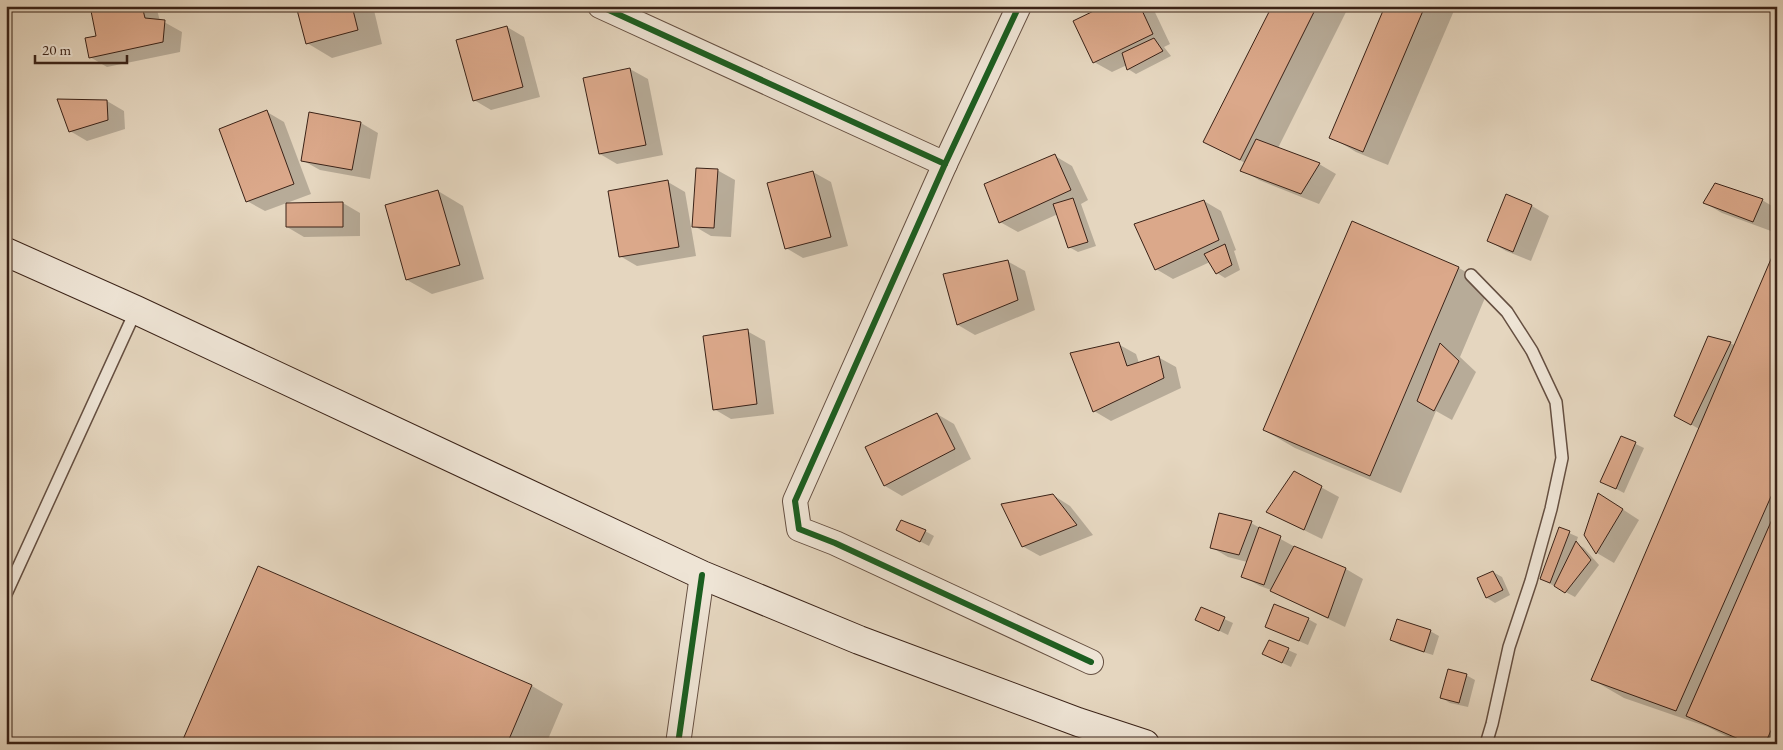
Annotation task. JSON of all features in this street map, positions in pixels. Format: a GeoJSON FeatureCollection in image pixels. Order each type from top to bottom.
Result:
{"type":"FeatureCollection","features":[{"type":"Feature","properties":{"kind":"main road"},"geometry":{"type":"LineString","coordinates":[[6,252],[136,310],[702,575],[860,640],[1078,722],[1145,744]]}},
{"type":"Feature","properties":{"kind":"street"},"geometry":{"type":"LineString","coordinates":[[600,6],[945,164]]}},
{"type":"Feature","properties":{"kind":"street"},"geometry":{"type":"LineString","coordinates":[[1019,6],[945,164],[795,501],[799,529],[835,543],[1090,662]]}},
{"type":"Feature","properties":{"kind":"street"},"geometry":{"type":"LineString","coordinates":[[678,744],[702,575]]}},
{"type":"Feature","properties":{"kind":"lane"},"geometry":{"type":"LineString","coordinates":[[1471,275],[1507,312],[1532,352],[1556,402],[1562,458],[1551,509],[1531,581],[1509,647],[1486,744]]}},
{"type":"Feature","properties":{"kind":"lane"},"geometry":{"type":"LineString","coordinates":[[6,594],[136,310]]}},
{"type":"Feature","properties":{"kind":"building"},"geometry":{"type":"Polygon","coordinates":[[[90,6],[142,6],[145,18],[165,20],[163,42],[89,58],[85,38],[96,36],[90,6]]]}},
{"type":"Feature","properties":{"kind":"building"},"geometry":{"type":"Polygon","coordinates":[[[296,6],[352,6],[358,30],[306,44],[296,6]]]}},
{"type":"Feature","properties":{"kind":"building"},"geometry":{"type":"Polygon","coordinates":[[[1104,6],[1140,6],[1153,34],[1093,63],[1073,21],[1104,6]]]}},
{"type":"Feature","properties":{"kind":"building"},"geometry":{"type":"Polygon","coordinates":[[[1272,6],[1317,6],[1240,160],[1203,142],[1272,6]]]}},
{"type":"Feature","properties":{"kind":"building"},"geometry":{"type":"Polygon","coordinates":[[[1385,6],[1425,6],[1363,152],[1329,138],[1385,6]]]}},
{"type":"Feature","properties":{"kind":"building"},"geometry":{"type":"Polygon","coordinates":[[[507,26],[523,87],[473,101],[456,40],[507,26]]]}},
{"type":"Feature","properties":{"kind":"building"},"geometry":{"type":"Polygon","coordinates":[[[1154,38],[1163,51],[1127,70],[1122,53],[1154,38]]]}},
{"type":"Feature","properties":{"kind":"building"},"geometry":{"type":"Polygon","coordinates":[[[630,68],[646,145],[599,154],[583,78],[630,68]]]}},
{"type":"Feature","properties":{"kind":"building"},"geometry":{"type":"Polygon","coordinates":[[[57,99],[107,100],[108,120],[69,132],[57,99]]]}},
{"type":"Feature","properties":{"kind":"building"},"geometry":{"type":"Polygon","coordinates":[[[267,110],[294,184],[246,202],[219,129],[267,110]]]}},
{"type":"Feature","properties":{"kind":"building"},"geometry":{"type":"Polygon","coordinates":[[[309,112],[361,122],[352,170],[301,161],[309,112]]]}},
{"type":"Feature","properties":{"kind":"building"},"geometry":{"type":"Polygon","coordinates":[[[1256,139],[1320,163],[1301,194],[1240,171],[1256,139]]]}},
{"type":"Feature","properties":{"kind":"building"},"geometry":{"type":"Polygon","coordinates":[[[1055,154],[1071,190],[999,223],[984,184],[1055,154]]]}},
{"type":"Feature","properties":{"kind":"building"},"geometry":{"type":"Polygon","coordinates":[[[696,168],[718,169],[714,228],[692,227],[696,168]]]}},
{"type":"Feature","properties":{"kind":"building"},"geometry":{"type":"Polygon","coordinates":[[[813,171],[831,237],[785,249],[767,183],[813,171]]]}},
{"type":"Feature","properties":{"kind":"building"},"geometry":{"type":"Polygon","coordinates":[[[668,180],[679,247],[619,257],[608,191],[668,180]]]}},
{"type":"Feature","properties":{"kind":"building"},"geometry":{"type":"Polygon","coordinates":[[[1715,183],[1763,199],[1753,222],[1703,203],[1715,183]]]}},
{"type":"Feature","properties":{"kind":"building"},"geometry":{"type":"Polygon","coordinates":[[[438,190],[460,265],[406,280],[385,205],[438,190]]]}},
{"type":"Feature","properties":{"kind":"building"},"geometry":{"type":"Polygon","coordinates":[[[1506,194],[1532,205],[1513,252],[1487,241],[1506,194]]]}},
{"type":"Feature","properties":{"kind":"building"},"geometry":{"type":"Polygon","coordinates":[[[1073,198],[1088,242],[1068,248],[1053,204],[1073,198]]]}},
{"type":"Feature","properties":{"kind":"building"},"geometry":{"type":"Polygon","coordinates":[[[1204,200],[1219,240],[1155,270],[1134,224],[1204,200]]]}},
{"type":"Feature","properties":{"kind":"building"},"geometry":{"type":"Polygon","coordinates":[[[343,202],[343,227],[286,227],[286,203],[343,202]]]}},
{"type":"Feature","properties":{"kind":"building"},"geometry":{"type":"Polygon","coordinates":[[[1352,221],[1459,267],[1370,476],[1263,430],[1352,221]]]}},
{"type":"Feature","properties":{"kind":"building"},"geometry":{"type":"Polygon","coordinates":[[[1225,244],[1232,265],[1216,274],[1204,254],[1225,244]]]}},
{"type":"Feature","properties":{"kind":"building"},"geometry":{"type":"Polygon","coordinates":[[[1777,245],[1777,483],[1676,711],[1591,680],[1777,245]]]}},
{"type":"Feature","properties":{"kind":"building"},"geometry":{"type":"Polygon","coordinates":[[[1008,260],[1018,300],[957,325],[943,274],[1008,260]]]}},
{"type":"Feature","properties":{"kind":"building"},"geometry":{"type":"Polygon","coordinates":[[[748,329],[757,404],[713,410],[703,336],[748,329]]]}},
{"type":"Feature","properties":{"kind":"building"},"geometry":{"type":"Polygon","coordinates":[[[1708,336],[1731,342],[1691,425],[1674,416],[1708,336]]]}},
{"type":"Feature","properties":{"kind":"building"},"geometry":{"type":"Polygon","coordinates":[[[1119,342],[1127,366],[1159,356],[1164,378],[1093,412],[1070,353],[1119,342]]]}},
{"type":"Feature","properties":{"kind":"building"},"geometry":{"type":"Polygon","coordinates":[[[1440,343],[1459,361],[1434,411],[1417,401],[1440,343]]]}},
{"type":"Feature","properties":{"kind":"building"},"geometry":{"type":"Polygon","coordinates":[[[937,413],[955,449],[884,486],[865,447],[937,413]]]}},
{"type":"Feature","properties":{"kind":"building"},"geometry":{"type":"Polygon","coordinates":[[[1621,436],[1636,442],[1616,489],[1600,482],[1621,436]]]}},
{"type":"Feature","properties":{"kind":"building"},"geometry":{"type":"Polygon","coordinates":[[[1294,471],[1322,486],[1304,530],[1266,512],[1294,471]]]}},
{"type":"Feature","properties":{"kind":"building"},"geometry":{"type":"Polygon","coordinates":[[[1598,493],[1623,509],[1596,554],[1584,535],[1598,493]]]}},
{"type":"Feature","properties":{"kind":"building"},"geometry":{"type":"Polygon","coordinates":[[[1053,494],[1077,525],[1022,547],[1001,504],[1053,494]]]}},
{"type":"Feature","properties":{"kind":"building"},"geometry":{"type":"Polygon","coordinates":[[[1777,508],[1777,717],[1765,744],[1750,744],[1686,716],[1777,508]]]}},
{"type":"Feature","properties":{"kind":"building"},"geometry":{"type":"Polygon","coordinates":[[[1219,513],[1252,521],[1239,555],[1210,548],[1219,513]]]}},
{"type":"Feature","properties":{"kind":"building"},"geometry":{"type":"Polygon","coordinates":[[[901,520],[926,530],[920,542],[896,530],[901,520]]]}},
{"type":"Feature","properties":{"kind":"building"},"geometry":{"type":"Polygon","coordinates":[[[1259,527],[1281,536],[1264,585],[1241,577],[1259,527]]]}},
{"type":"Feature","properties":{"kind":"building"},"geometry":{"type":"Polygon","coordinates":[[[1559,527],[1570,531],[1550,583],[1540,579],[1559,527]]]}},
{"type":"Feature","properties":{"kind":"building"},"geometry":{"type":"Polygon","coordinates":[[[1576,541],[1591,560],[1565,593],[1554,586],[1576,541]]]}},
{"type":"Feature","properties":{"kind":"building"},"geometry":{"type":"Polygon","coordinates":[[[1294,546],[1346,568],[1328,618],[1270,591],[1294,546]]]}},
{"type":"Feature","properties":{"kind":"building"},"geometry":{"type":"Polygon","coordinates":[[[258,566],[532,685],[507,744],[181,744],[258,566]]]}},
{"type":"Feature","properties":{"kind":"building"},"geometry":{"type":"Polygon","coordinates":[[[1493,571],[1503,590],[1486,598],[1477,578],[1493,571]]]}},
{"type":"Feature","properties":{"kind":"building"},"geometry":{"type":"Polygon","coordinates":[[[1274,604],[1309,618],[1299,641],[1265,627],[1274,604]]]}},
{"type":"Feature","properties":{"kind":"building"},"geometry":{"type":"Polygon","coordinates":[[[1201,607],[1225,617],[1219,631],[1195,620],[1201,607]]]}},
{"type":"Feature","properties":{"kind":"building"},"geometry":{"type":"Polygon","coordinates":[[[1397,619],[1431,630],[1424,652],[1390,640],[1397,619]]]}},
{"type":"Feature","properties":{"kind":"building"},"geometry":{"type":"Polygon","coordinates":[[[1269,640],[1289,648],[1282,663],[1262,654],[1269,640]]]}},
{"type":"Feature","properties":{"kind":"building"},"geometry":{"type":"Polygon","coordinates":[[[1448,669],[1467,674],[1459,703],[1440,698],[1448,669]]]}},
{"type":"Feature","properties":{"kind":"cycle path"},"geometry":{"type":"LineString","coordinates":[[600,6],[945,164]]}},
{"type":"Feature","properties":{"kind":"cycle path"},"geometry":{"type":"LineString","coordinates":[[1019,6],[945,164],[795,501],[799,529],[835,543],[1091,662]]}},
{"type":"Feature","properties":{"kind":"cycle path"},"geometry":{"type":"LineString","coordinates":[[678,744],[702,575]]}}]}
